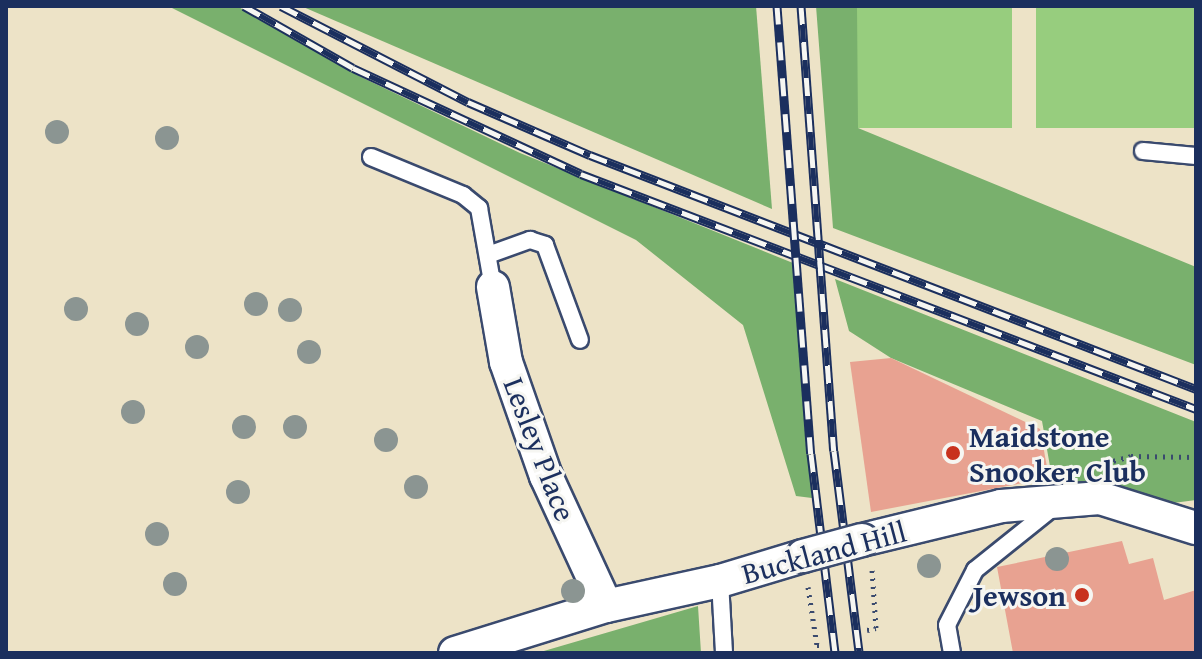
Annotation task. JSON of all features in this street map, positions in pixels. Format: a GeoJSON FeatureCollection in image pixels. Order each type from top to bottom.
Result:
{"type":"FeatureCollection","features":[{"type":"Feature","properties":{"kind":"street","name":"Lesley Place"},"geometry":{"type":"LineString","coordinates":[[493,287],[506,362],[546,476],[606,606]]}},
{"type":"Feature","properties":{"kind":"street","name":"Buckland Hill"},"geometry":{"type":"LineString","coordinates":[[455,653],[606,606],[805,566],[867,550],[1001,506],[1100,498],[1196,528]]}},
{"type":"Feature","properties":{"kind":"lane"},"geometry":{"type":"LineString","coordinates":[[1143,151],[1196,156]]}},
{"type":"Feature","properties":{"kind":"lane"},"geometry":{"type":"LineString","coordinates":[[371,157],[471,201],[479,208],[493,287]]}},
{"type":"Feature","properties":{"kind":"lane"},"geometry":{"type":"LineString","coordinates":[[488,255],[530,240],[545,245],[580,340]]}},
{"type":"Feature","properties":{"kind":"lane"},"geometry":{"type":"LineString","coordinates":[[952,653],[947,625],[975,570],[1063,500]]}},
{"type":"Feature","properties":{"kind":"lane"},"geometry":{"type":"LineString","coordinates":[[720,581],[724,653]]}},
{"type":"Feature","properties":{"kind":"path"},"geometry":{"type":"LineString","coordinates":[[867,550],[876,628],[867,630]]}},
{"type":"Feature","properties":{"kind":"path"},"geometry":{"type":"LineString","coordinates":[[805,566],[817,645],[825,645]]}},
{"type":"Feature","properties":{"kind":"green space"},"geometry":{"type":"Polygon","coordinates":[[[168,6],[237,6],[361,77],[520,153],[793,263],[812,498],[796,496],[743,325],[636,240],[168,6]]]}},
{"type":"Feature","properties":{"kind":"green space"},"geometry":{"type":"Polygon","coordinates":[[[301,6],[756,6],[772,209],[301,6]]]}},
{"type":"Feature","properties":{"kind":"green space"},"geometry":{"type":"Polygon","coordinates":[[[816,6],[857,6],[858,128],[1196,267],[1196,365],[833,228],[816,6]]]}},
{"type":"Feature","properties":{"kind":"green space"},"geometry":{"type":"Polygon","coordinates":[[[857,6],[1012,6],[1012,128],[857,128],[857,6]]]}},
{"type":"Feature","properties":{"kind":"green space"},"geometry":{"type":"Polygon","coordinates":[[[1036,6],[1196,6],[1196,128],[1036,128],[1036,6]]]}},
{"type":"Feature","properties":{"kind":"green space"},"geometry":{"type":"Polygon","coordinates":[[[835,279],[1196,422],[1196,500],[1173,503],[1126,491],[1054,489],[1042,421],[891,358],[849,331],[835,279]]]}},
{"type":"Feature","properties":{"kind":"green space"},"geometry":{"type":"Polygon","coordinates":[[[698,606],[701,653],[537,653],[698,606]]]}},
{"type":"Feature","properties":{"kind":"building","name":"Maidstone Snooker Club"},"geometry":{"type":"Polygon","coordinates":[[[891,358],[1040,429],[1049,478],[871,512],[850,362],[891,358]]]}},
{"type":"Feature","properties":{"kind":"building","name":"Jewson"},"geometry":{"type":"Polygon","coordinates":[[[1122,541],[1129,564],[1153,558],[1164,600],[1196,590],[1196,653],[1013,653],[997,567],[1122,541]]]}},
{"type":"Feature","properties":{"kind":"railway"},"geometry":{"type":"LineString","coordinates":[[244,6],[353,68],[581,174],[1196,409]]}},
{"type":"Feature","properties":{"kind":"railway"},"geometry":{"type":"LineString","coordinates":[[281,6],[468,102],[590,155],[1196,389]]}},
{"type":"Feature","properties":{"kind":"railway"},"geometry":{"type":"LineString","coordinates":[[777,6],[811,454],[835,653]]}},
{"type":"Feature","properties":{"kind":"railway"},"geometry":{"type":"LineString","coordinates":[[801,6],[834,451],[859,653]]}},
{"type":"Feature","properties":{"kind":"place","name":"Maidstone Snooker Club"},"geometry":{"type":"Point","coordinates":[953,453]}},
{"type":"Feature","properties":{"kind":"place","name":"Jewson"},"geometry":{"type":"Point","coordinates":[1082,595]}}]}
